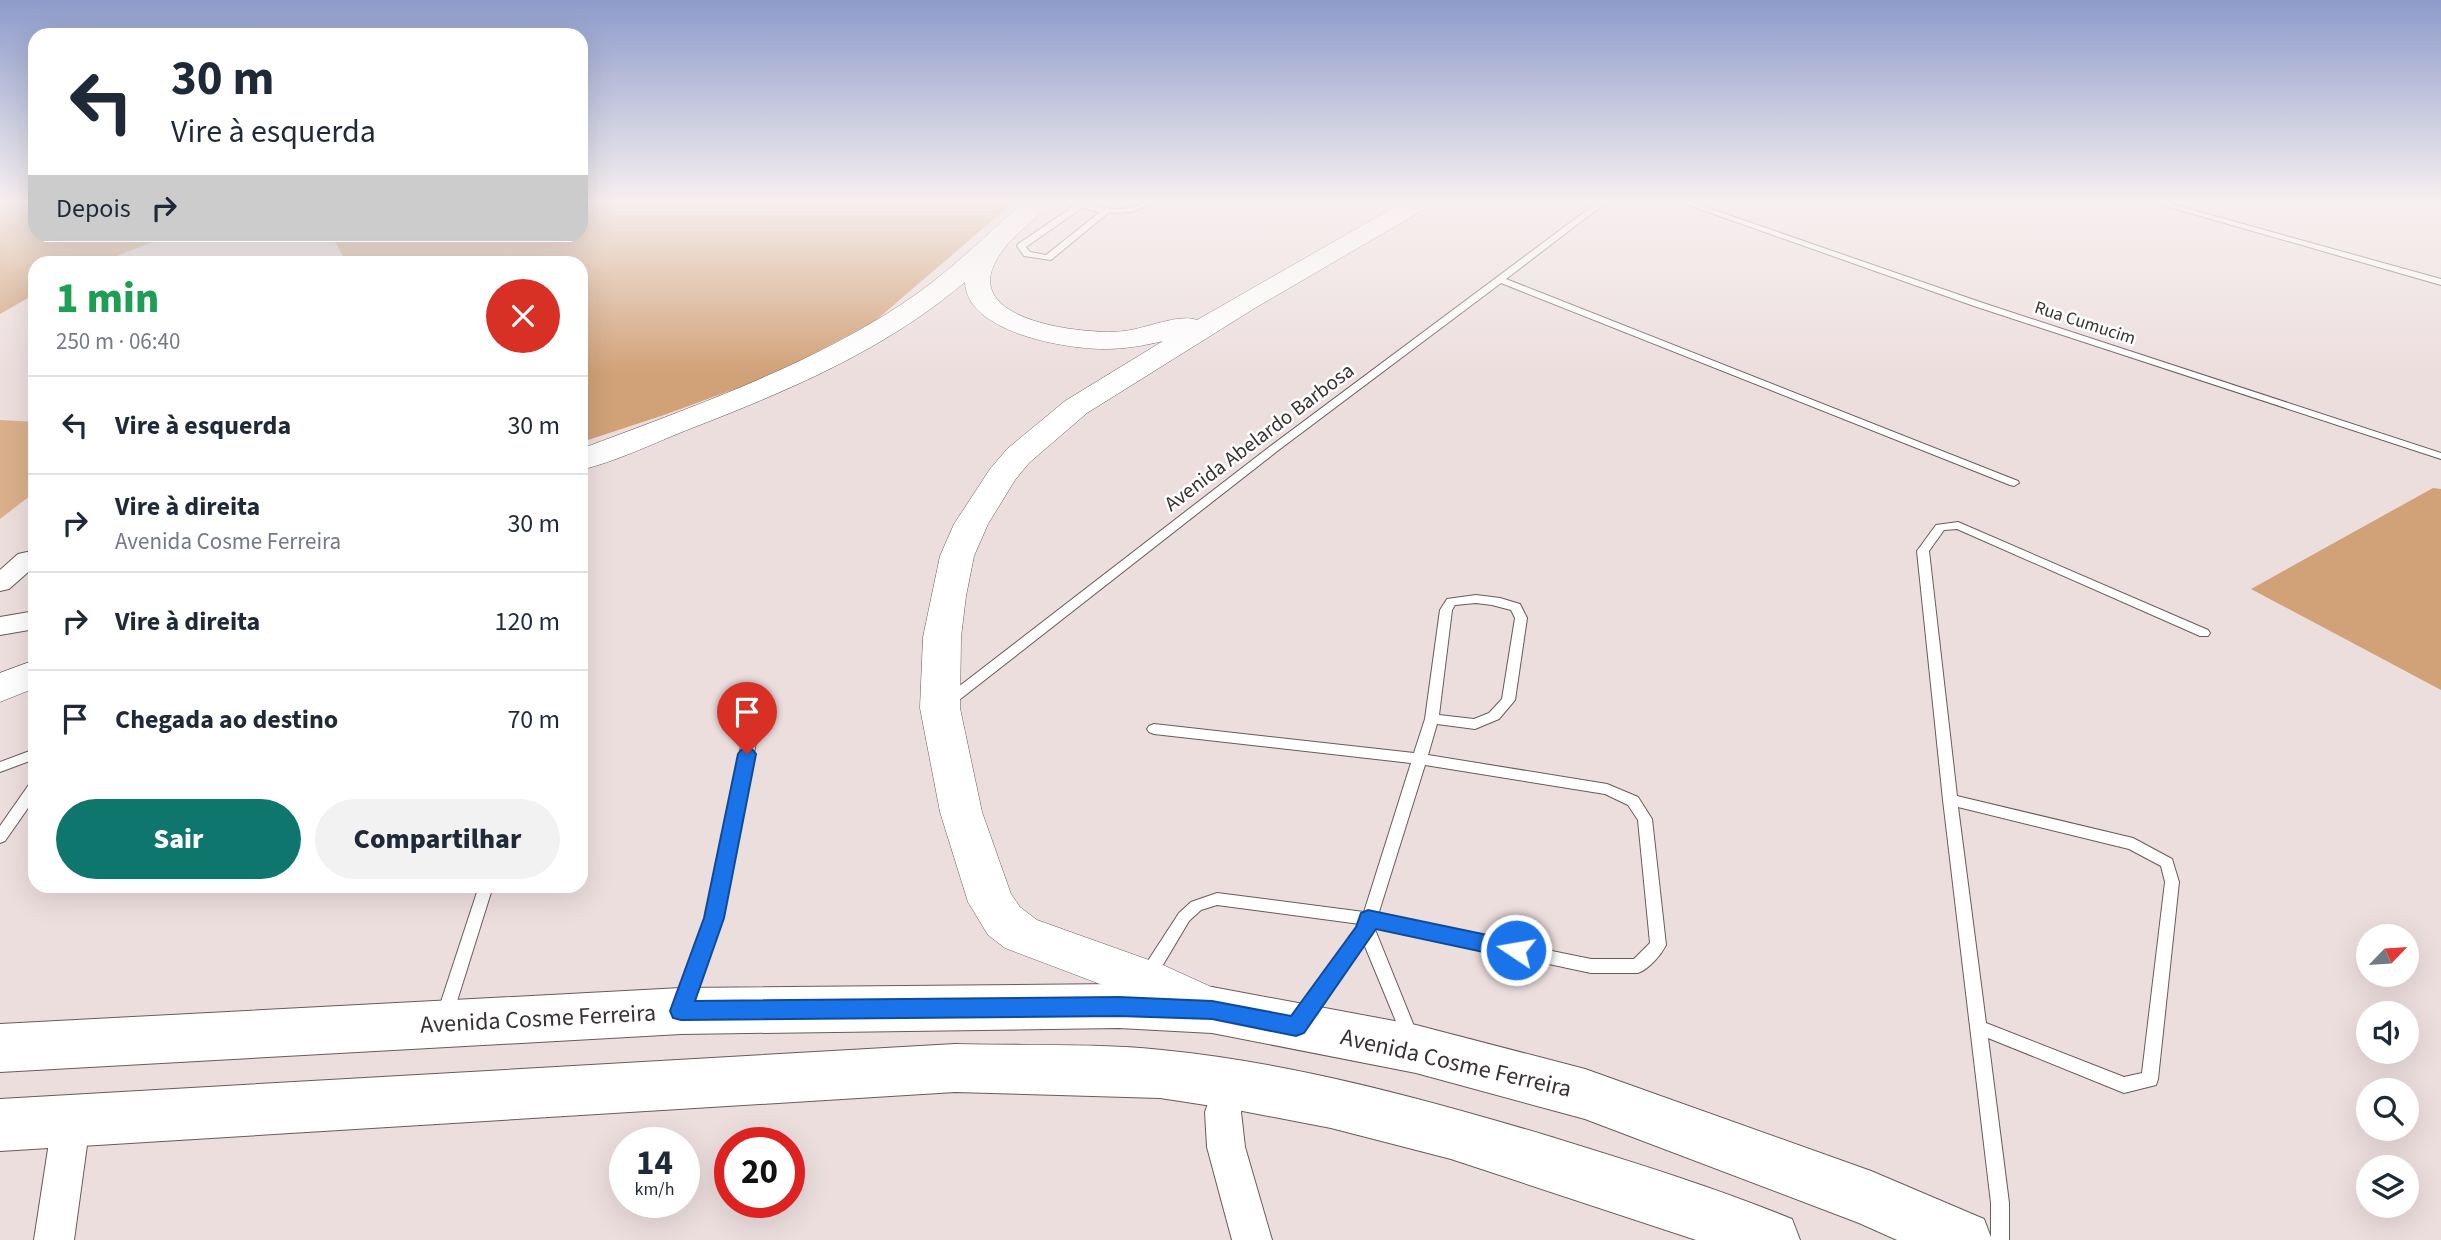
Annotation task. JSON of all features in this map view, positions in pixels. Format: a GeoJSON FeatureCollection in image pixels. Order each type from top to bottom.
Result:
{"type":"FeatureCollection","features":[{"type":"Feature","properties":{"kind":"main road"},"geometry":{"type":"LineString","coordinates":[[588,457],[738,399],[836,355],[914,308],[974,259]]}},
{"type":"Feature","properties":{"kind":"main road"},"geometry":{"type":"LineString","coordinates":[[986,259],[978,274],[978,288],[982,300],[1013,322],[1046,334],[1100,341],[1140,338],[1182,326],[1245,302]]}},
{"type":"Feature","properties":{"kind":"main road"},"geometry":{"type":"LineString","coordinates":[[1212,1010],[1146,980],[1021,934],[1004,920],[991,902],[961,812],[940,708],[942,637],[957,556],[971,524],[1001,476],[1040,435],[1076,407],[1245,302],[1321,259]]}},
{"type":"Feature","properties":{"kind":"main road"},"geometry":{"type":"LineString","coordinates":[[0,688],[28,676]]}},
{"type":"Feature","properties":{"kind":"main road","name":"Avenida Cosme Ferreira"},"geometry":{"type":"LineString","coordinates":[[0,1048],[681,1011],[1119,1006],[1212,1010],[1416,1049],[1585,1094],[1871,1199],[1963,1240]]}},
{"type":"Feature","properties":{"kind":"main road"},"geometry":{"type":"LineString","coordinates":[[0,1125],[71,1123],[741,1079],[955,1068],[1160,1074],[1232,1084],[1331,1103],[1451,1133],[1669,1201],[1771,1240]]}},
{"type":"Feature","properties":{"kind":"street"},"geometry":{"type":"LineString","coordinates":[[0,583],[27,560]]}},
{"type":"Feature","properties":{"kind":"street"},"geometry":{"type":"LineString","coordinates":[[0,626],[28,621]]}},
{"type":"Feature","properties":{"kind":"street"},"geometry":{"type":"LineString","coordinates":[[1232,1084],[1223,1112],[1226,1147],[1252,1240]]}},
{"type":"Feature","properties":{"kind":"street"},"geometry":{"type":"LineString","coordinates":[[54,1240],[71,1123]]}},
{"type":"Feature","properties":{"kind":"lane","name":"Avenida Abelardo Barbosa"},"geometry":{"type":"LineString","coordinates":[[940,708],[1272,450],[1526,259]]}},
{"type":"Feature","properties":{"kind":"lane","name":"Rua Cumucim"},"geometry":{"type":"LineString","coordinates":[[1848,259],[2441,456]]}},
{"type":"Feature","properties":{"kind":"lane"},"geometry":{"type":"LineString","coordinates":[[2358,259],[2441,282]]}},
{"type":"Feature","properties":{"kind":"lane"},"geometry":{"type":"LineString","coordinates":[[1499,279],[2014,484]]}},
{"type":"Feature","properties":{"kind":"lane"},"geometry":{"type":"LineString","coordinates":[[2000,1240],[2000,1203],[1950,800],[1923,551],[1940,527],[1958,526],[2204,633]]}},
{"type":"Feature","properties":{"kind":"lane"},"geometry":{"type":"LineString","coordinates":[[1296,1026],[1367,924],[1432,719],[1446,610],[1451,602],[1465,599],[1500,601],[1516,607],[1521,618],[1508,700],[1494,716],[1475,724],[1432,719]]}},
{"type":"Feature","properties":{"kind":"lane"},"geometry":{"type":"LineString","coordinates":[[681,1011],[714,918],[752,727]]}},
{"type":"Feature","properties":{"kind":"lane"},"geometry":{"type":"LineString","coordinates":[[1146,980],[1184,917],[1196,906],[1217,899],[1591,965],[1638,966],[1658,945],[1645,819],[1633,801],[1607,789],[1421,759],[1154,729]]}},
{"type":"Feature","properties":{"kind":"lane"},"geometry":{"type":"LineString","coordinates":[[0,767],[28,757]]}},
{"type":"Feature","properties":{"kind":"lane"},"geometry":{"type":"LineString","coordinates":[[0,837],[28,797]]}},
{"type":"Feature","properties":{"kind":"lane"},"geometry":{"type":"LineString","coordinates":[[1950,800],[2133,844],[2166,863],[2172,882],[2150,1079],[2124,1084],[1978,1027]]}},
{"type":"Feature","properties":{"kind":"lane"},"geometry":{"type":"LineString","coordinates":[[442,1024],[484,893]]}},
{"type":"Feature","properties":{"kind":"lane"},"geometry":{"type":"LineString","coordinates":[[1367,924],[1416,1049]]}},
{"type":"Feature","properties":{"kind":"shaded area"},"geometry":{"type":"Polygon","coordinates":[[[0,259],[28,259],[28,298],[0,314],[0,259]]]}},
{"type":"Feature","properties":{"kind":"shaded area"},"geometry":{"type":"Polygon","coordinates":[[[588,259],[947,259],[875,321],[778,373],[588,440],[588,259]]]}},
{"type":"Feature","properties":{"kind":"shaded area"},"geometry":{"type":"Polygon","coordinates":[[[0,420],[28,422],[28,497],[0,519],[0,420]]]}},
{"type":"Feature","properties":{"kind":"shaded area"},"geometry":{"type":"Polygon","coordinates":[[[2433,488],[2441,489],[2441,690],[2251,589],[2433,488]]]}},
{"type":"Feature","properties":{"kind":"route"},"geometry":{"type":"LineString","coordinates":[[747,754],[714,918],[681,1011],[1119,1006],[1212,1010],[1296,1026],[1366,929],[1368,919],[1516,950]]}}]}
